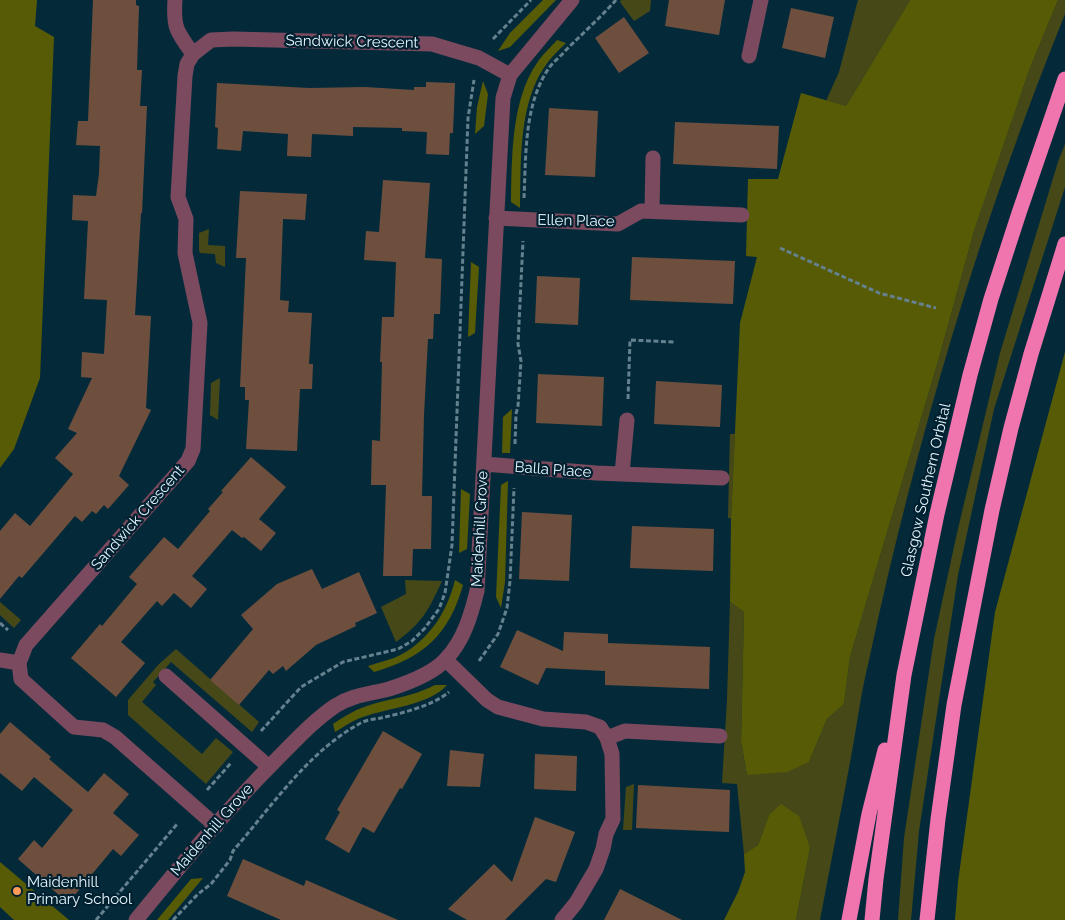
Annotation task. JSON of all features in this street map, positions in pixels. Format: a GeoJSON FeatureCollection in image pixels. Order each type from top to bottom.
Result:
{"type":"FeatureCollection","features":[{"type":"Feature","properties":{"kind":"highway","name":"Glasgow Southern Orbital"},"geometry":{"type":"LineString","coordinates":[[872,920],[904,675],[937,514],[970,375],[991,299],[1018,213],[1065,79]]}},
{"type":"Feature","properties":{"kind":"highway"},"geometry":{"type":"LineString","coordinates":[[927,920],[938,819],[954,705],[992,510],[1031,354],[1065,244]]}},
{"type":"Feature","properties":{"kind":"highway"},"geometry":{"type":"LineString","coordinates":[[849,920],[869,814],[904,675]]}},
{"type":"Feature","properties":{"kind":"street"},"geometry":{"type":"LineString","coordinates":[[175,0],[174,17],[176,31],[193,54]]}},
{"type":"Feature","properties":{"kind":"street","name":"Maidenhill Grove"},"geometry":{"type":"LineString","coordinates":[[136,920],[216,826],[269,767],[307,729],[335,706],[354,696],[390,688],[420,677],[446,660],[458,643],[470,620],[477,591],[503,98],[510,75],[572,0]]}},
{"type":"Feature","properties":{"kind":"street"},"geometry":{"type":"LineString","coordinates":[[748,56],[761,0]]}},
{"type":"Feature","properties":{"kind":"street","name":"Sandwick Crescent"},"geometry":{"type":"LineString","coordinates":[[19,663],[26,645],[188,461],[193,449],[200,322],[185,253],[186,219],[178,197],[185,76],[187,64],[193,54],[211,40],[233,39],[432,44],[479,58],[510,75]]}},
{"type":"Feature","properties":{"kind":"street"},"geometry":{"type":"LineString","coordinates":[[652,211],[653,158]]}},
{"type":"Feature","properties":{"kind":"street","name":"Ellen Place"},"geometry":{"type":"LineString","coordinates":[[496,218],[618,224],[641,211],[742,215]]}},
{"type":"Feature","properties":{"kind":"street"},"geometry":{"type":"LineString","coordinates":[[622,474],[627,420]]}},
{"type":"Feature","properties":{"kind":"street","name":"Balla Place"},"geometry":{"type":"LineString","coordinates":[[484,464],[622,474],[722,478]]}},
{"type":"Feature","properties":{"kind":"street"},"geometry":{"type":"LineString","coordinates":[[0,660],[19,663],[21,679],[65,720],[74,727],[103,730],[115,737],[216,826]]}},
{"type":"Feature","properties":{"kind":"street"},"geometry":{"type":"LineString","coordinates":[[446,660],[487,700],[498,707],[544,719],[586,722],[600,727],[607,738],[612,754],[612,818],[596,869],[576,903],[562,920]]}},
{"type":"Feature","properties":{"kind":"street"},"geometry":{"type":"LineString","coordinates":[[166,676],[269,767]]}},
{"type":"Feature","properties":{"kind":"street"},"geometry":{"type":"LineString","coordinates":[[607,738],[626,731],[720,736]]}},
{"type":"Feature","properties":{"kind":"path"},"geometry":{"type":"LineString","coordinates":[[96,920],[193,806],[301,687],[343,662],[398,649],[412,641],[439,609],[445,593],[452,545],[468,118],[479,58],[498,33],[531,0]]}},
{"type":"Feature","properties":{"kind":"path"},"geometry":{"type":"LineString","coordinates":[[174,920],[198,894],[211,884],[230,860],[234,851],[311,760],[338,737],[361,722],[407,711],[443,697],[465,679],[498,634],[507,608],[510,580],[516,414],[522,360],[518,344],[529,123],[536,93],[549,68],[616,0]]}},
{"type":"Feature","properties":{"kind":"path"},"geometry":{"type":"LineString","coordinates":[[780,248],[879,293],[936,308]]}},
{"type":"Feature","properties":{"kind":"path"},"geometry":{"type":"LineString","coordinates":[[627,420],[630,340],[674,342]]}},
{"type":"Feature","properties":{"kind":"green space"},"geometry":{"type":"Polygon","coordinates":[[[621,0],[651,0],[650,11],[634,21],[620,2],[621,0]]]}},
{"type":"Feature","properties":{"kind":"green space"},"geometry":{"type":"Polygon","coordinates":[[[858,0],[910,0],[846,106],[826,101],[839,72],[858,0]]]}},
{"type":"Feature","properties":{"kind":"green space"},"geometry":{"type":"Polygon","coordinates":[[[1058,0],[1065,0],[1065,14],[1034,92],[978,252],[953,332],[908,496],[887,578],[864,684],[820,920],[796,920],[810,848],[769,815],[758,845],[744,854],[737,784],[722,783],[730,602],[744,612],[741,741],[747,775],[809,762],[827,719],[844,704],[850,657],[939,358],[974,231],[1030,68],[1058,0]]]}},
{"type":"Feature","properties":{"kind":"green space"},"geometry":{"type":"Polygon","coordinates":[[[1065,144],[1065,187],[994,409],[958,575],[919,831],[911,920],[898,920],[904,838],[934,639],[1000,353],[1065,144]]]}},
{"type":"Feature","properties":{"kind":"green space"},"geometry":{"type":"Polygon","coordinates":[[[209,229],[208,245],[225,246],[225,267],[216,263],[215,254],[200,253],[199,233],[209,229]]]}},
{"type":"Feature","properties":{"kind":"green space"},"geometry":{"type":"Polygon","coordinates":[[[220,378],[218,420],[210,415],[211,383],[220,378]]]}},
{"type":"Feature","properties":{"kind":"green space"},"geometry":{"type":"Polygon","coordinates":[[[730,434],[735,434],[731,518],[728,518],[730,434]]]}},
{"type":"Feature","properties":{"kind":"green space"},"geometry":{"type":"Polygon","coordinates":[[[405,580],[442,581],[419,622],[396,642],[381,607],[406,594],[405,580]]]}},
{"type":"Feature","properties":{"kind":"green space"},"geometry":{"type":"Polygon","coordinates":[[[0,602],[21,620],[14,628],[0,615],[0,602]]]}},
{"type":"Feature","properties":{"kind":"green space"},"geometry":{"type":"Polygon","coordinates":[[[176,649],[259,722],[252,732],[171,662],[153,682],[156,685],[142,702],[202,754],[216,738],[233,752],[206,784],[128,715],[128,700],[159,664],[176,649]]]}},
{"type":"Feature","properties":{"kind":"green space"},"geometry":{"type":"Polygon","coordinates":[[[634,784],[632,830],[623,830],[626,787],[634,784]]]}},
{"type":"Feature","properties":{"kind":"shaded area"},"geometry":{"type":"Polygon","coordinates":[[[0,0],[37,0],[35,26],[54,37],[40,378],[14,449],[0,468],[0,0]]]}},
{"type":"Feature","properties":{"kind":"shaded area"},"geometry":{"type":"Polygon","coordinates":[[[543,0],[556,0],[510,47],[498,51],[510,33],[543,0]]]}},
{"type":"Feature","properties":{"kind":"shaded area"},"geometry":{"type":"Polygon","coordinates":[[[910,0],[1058,0],[1030,68],[974,231],[939,358],[850,657],[844,704],[827,719],[809,762],[787,772],[747,775],[741,741],[744,612],[730,602],[731,518],[740,323],[757,257],[746,256],[748,179],[778,179],[801,93],[846,106],[910,0]]]}},
{"type":"Feature","properties":{"kind":"shaded area"},"geometry":{"type":"Polygon","coordinates":[[[557,40],[566,43],[550,59],[538,77],[526,113],[521,152],[520,208],[511,202],[513,148],[518,112],[528,78],[539,60],[557,40]]]}},
{"type":"Feature","properties":{"kind":"shaded area"},"geometry":{"type":"Polygon","coordinates":[[[483,81],[488,94],[484,126],[475,134],[477,107],[483,81]]]}},
{"type":"Feature","properties":{"kind":"shaded area"},"geometry":{"type":"Polygon","coordinates":[[[471,262],[479,267],[475,333],[468,337],[471,262]]]}},
{"type":"Feature","properties":{"kind":"shaded area"},"geometry":{"type":"Polygon","coordinates":[[[1065,352],[1065,920],[955,920],[958,882],[995,612],[1065,352]]]}},
{"type":"Feature","properties":{"kind":"shaded area"},"geometry":{"type":"Polygon","coordinates":[[[512,409],[510,453],[502,453],[503,417],[512,409]]]}},
{"type":"Feature","properties":{"kind":"shaded area"},"geometry":{"type":"Polygon","coordinates":[[[508,481],[505,582],[501,608],[496,597],[501,485],[508,481]]]}},
{"type":"Feature","properties":{"kind":"shaded area"},"geometry":{"type":"Polygon","coordinates":[[[461,489],[470,494],[467,549],[459,553],[461,489]]]}},
{"type":"Feature","properties":{"kind":"shaded area"},"geometry":{"type":"Polygon","coordinates":[[[455,580],[463,585],[457,603],[442,631],[420,652],[407,660],[374,672],[368,666],[406,652],[426,636],[447,604],[455,580]]]}},
{"type":"Feature","properties":{"kind":"shaded area"},"geometry":{"type":"Polygon","coordinates":[[[435,685],[447,685],[439,692],[419,702],[359,718],[335,732],[333,724],[356,710],[417,693],[435,685]]]}},
{"type":"Feature","properties":{"kind":"shaded area"},"geometry":{"type":"Polygon","coordinates":[[[781,804],[799,816],[810,848],[796,920],[724,920],[738,892],[745,872],[744,854],[758,845],[769,815],[781,804]]]}},
{"type":"Feature","properties":{"kind":"shaded area","name":"Maidenhill Primary School"},"geometry":{"type":"Polygon","coordinates":[[[0,862],[69,920],[14,920],[0,907],[0,862]]]}},
{"type":"Feature","properties":{"kind":"shaded area"},"geometry":{"type":"Polygon","coordinates":[[[203,878],[168,920],[157,920],[191,879],[203,878]]]}},
{"type":"Feature","properties":{"kind":"building"},"geometry":{"type":"Polygon","coordinates":[[[93,0],[136,0],[136,5],[139,6],[137,70],[142,70],[140,106],[147,106],[135,315],[151,316],[146,408],[151,410],[119,476],[129,485],[108,509],[104,505],[96,514],[92,511],[82,522],[75,516],[22,578],[19,576],[0,599],[0,531],[15,513],[30,526],[73,474],[55,458],[77,433],[68,429],[92,378],[81,377],[82,352],[104,354],[107,300],[84,299],[88,221],[72,220],[73,195],[96,196],[99,174],[100,146],[76,145],[78,121],[88,121],[93,0]]]}},
{"type":"Feature","properties":{"kind":"building"},"geometry":{"type":"Polygon","coordinates":[[[669,0],[725,0],[719,35],[665,26],[669,0]]]}},
{"type":"Feature","properties":{"kind":"building"},"geometry":{"type":"Polygon","coordinates":[[[791,8],[834,17],[825,58],[782,48],[791,8]]]}},
{"type":"Feature","properties":{"kind":"building"},"geometry":{"type":"Polygon","coordinates":[[[624,17],[649,53],[619,73],[595,38],[624,17]]]}},
{"type":"Feature","properties":{"kind":"building"},"geometry":{"type":"Polygon","coordinates":[[[426,82],[455,83],[453,133],[450,133],[449,155],[426,154],[427,132],[402,131],[402,128],[353,127],[353,136],[312,134],[311,157],[287,156],[288,134],[243,131],[241,151],[217,149],[218,128],[215,127],[217,83],[309,88],[365,87],[414,90],[414,87],[426,87],[426,82]]]}},
{"type":"Feature","properties":{"kind":"building"},"geometry":{"type":"Polygon","coordinates":[[[549,108],[598,111],[595,177],[545,175],[549,108]]]}},
{"type":"Feature","properties":{"kind":"building"},"geometry":{"type":"Polygon","coordinates":[[[675,122],[779,126],[777,169],[673,164],[675,122]]]}},
{"type":"Feature","properties":{"kind":"building"},"geometry":{"type":"Polygon","coordinates":[[[383,180],[430,183],[425,258],[442,259],[440,314],[434,314],[433,339],[428,339],[424,415],[422,496],[432,496],[431,549],[413,549],[412,576],[383,576],[386,485],[371,485],[372,440],[380,441],[382,317],[394,317],[396,262],[364,260],[366,231],[379,232],[383,180]]]}},
{"type":"Feature","properties":{"kind":"building"},"geometry":{"type":"Polygon","coordinates":[[[240,191],[307,194],[305,220],[283,219],[280,300],[289,301],[288,312],[312,313],[309,364],[313,364],[312,389],[300,389],[297,451],[246,449],[249,400],[245,400],[245,387],[240,387],[246,258],[236,258],[240,191]]]}},
{"type":"Feature","properties":{"kind":"building"},"geometry":{"type":"Polygon","coordinates":[[[632,257],[735,261],[733,304],[630,300],[632,257]]]}},
{"type":"Feature","properties":{"kind":"building"},"geometry":{"type":"Polygon","coordinates":[[[537,276],[580,278],[578,325],[535,323],[537,276]]]}},
{"type":"Feature","properties":{"kind":"building"},"geometry":{"type":"Polygon","coordinates":[[[538,374],[604,377],[602,426],[536,423],[538,374]]]}},
{"type":"Feature","properties":{"kind":"building"},"geometry":{"type":"Polygon","coordinates":[[[656,381],[722,385],[720,427],[654,424],[656,381]]]}},
{"type":"Feature","properties":{"kind":"building"},"geometry":{"type":"Polygon","coordinates":[[[251,457],[286,487],[259,519],[276,533],[261,551],[232,530],[192,576],[207,589],[191,608],[174,593],[162,606],[157,601],[121,642],[145,663],[116,697],[71,658],[100,624],[102,626],[137,584],[129,577],[164,537],[178,549],[210,511],[208,509],[223,492],[221,491],[251,457]]]}},
{"type":"Feature","properties":{"kind":"building"},"geometry":{"type":"Polygon","coordinates":[[[522,512],[572,515],[569,581],[519,579],[522,512]]]}},
{"type":"Feature","properties":{"kind":"building"},"geometry":{"type":"Polygon","coordinates":[[[632,526],[714,529],[713,571],[630,568],[632,526]]]}},
{"type":"Feature","properties":{"kind":"building"},"geometry":{"type":"Polygon","coordinates":[[[312,569],[322,589],[359,572],[377,613],[355,623],[356,626],[316,645],[286,671],[283,666],[273,674],[269,670],[239,705],[210,680],[253,629],[241,615],[277,584],[312,569]]]}},
{"type":"Feature","properties":{"kind":"building"},"geometry":{"type":"Polygon","coordinates":[[[517,630],[563,651],[564,632],[608,634],[608,643],[710,647],[709,689],[605,685],[605,671],[546,668],[538,685],[500,667],[517,630]]]}},
{"type":"Feature","properties":{"kind":"building"},"geometry":{"type":"Polygon","coordinates":[[[10,722],[88,792],[104,773],[129,794],[113,813],[139,835],[121,856],[113,849],[68,903],[18,859],[34,840],[42,848],[73,810],[34,777],[22,791],[0,773],[0,734],[10,722]]]}},
{"type":"Feature","properties":{"kind":"building"},"geometry":{"type":"Polygon","coordinates":[[[383,731],[422,754],[374,833],[363,827],[349,853],[325,839],[340,812],[337,810],[383,731]]]}},
{"type":"Feature","properties":{"kind":"building"},"geometry":{"type":"Polygon","coordinates":[[[450,750],[484,754],[480,787],[447,786],[450,750]]]}},
{"type":"Feature","properties":{"kind":"building"},"geometry":{"type":"Polygon","coordinates":[[[535,754],[577,756],[576,791],[534,789],[535,754]]]}},
{"type":"Feature","properties":{"kind":"building"},"geometry":{"type":"Polygon","coordinates":[[[638,785],[730,790],[729,832],[636,828],[638,785]]]}},
{"type":"Feature","properties":{"kind":"building"},"geometry":{"type":"Polygon","coordinates":[[[535,817],[575,832],[556,882],[546,879],[505,920],[467,920],[448,909],[494,864],[512,882],[535,817]]]}},
{"type":"Feature","properties":{"kind":"building"},"geometry":{"type":"Polygon","coordinates":[[[243,859],[304,886],[306,880],[398,920],[281,920],[227,896],[243,859]]]}},
{"type":"Feature","properties":{"kind":"building"},"geometry":{"type":"Polygon","coordinates":[[[620,889],[682,920],[604,920],[620,889]]]}},
{"type":"Feature","properties":{"kind":"place","name":"Maidenhill Primary School"},"geometry":{"type":"Point","coordinates":[17,891]}}]}
